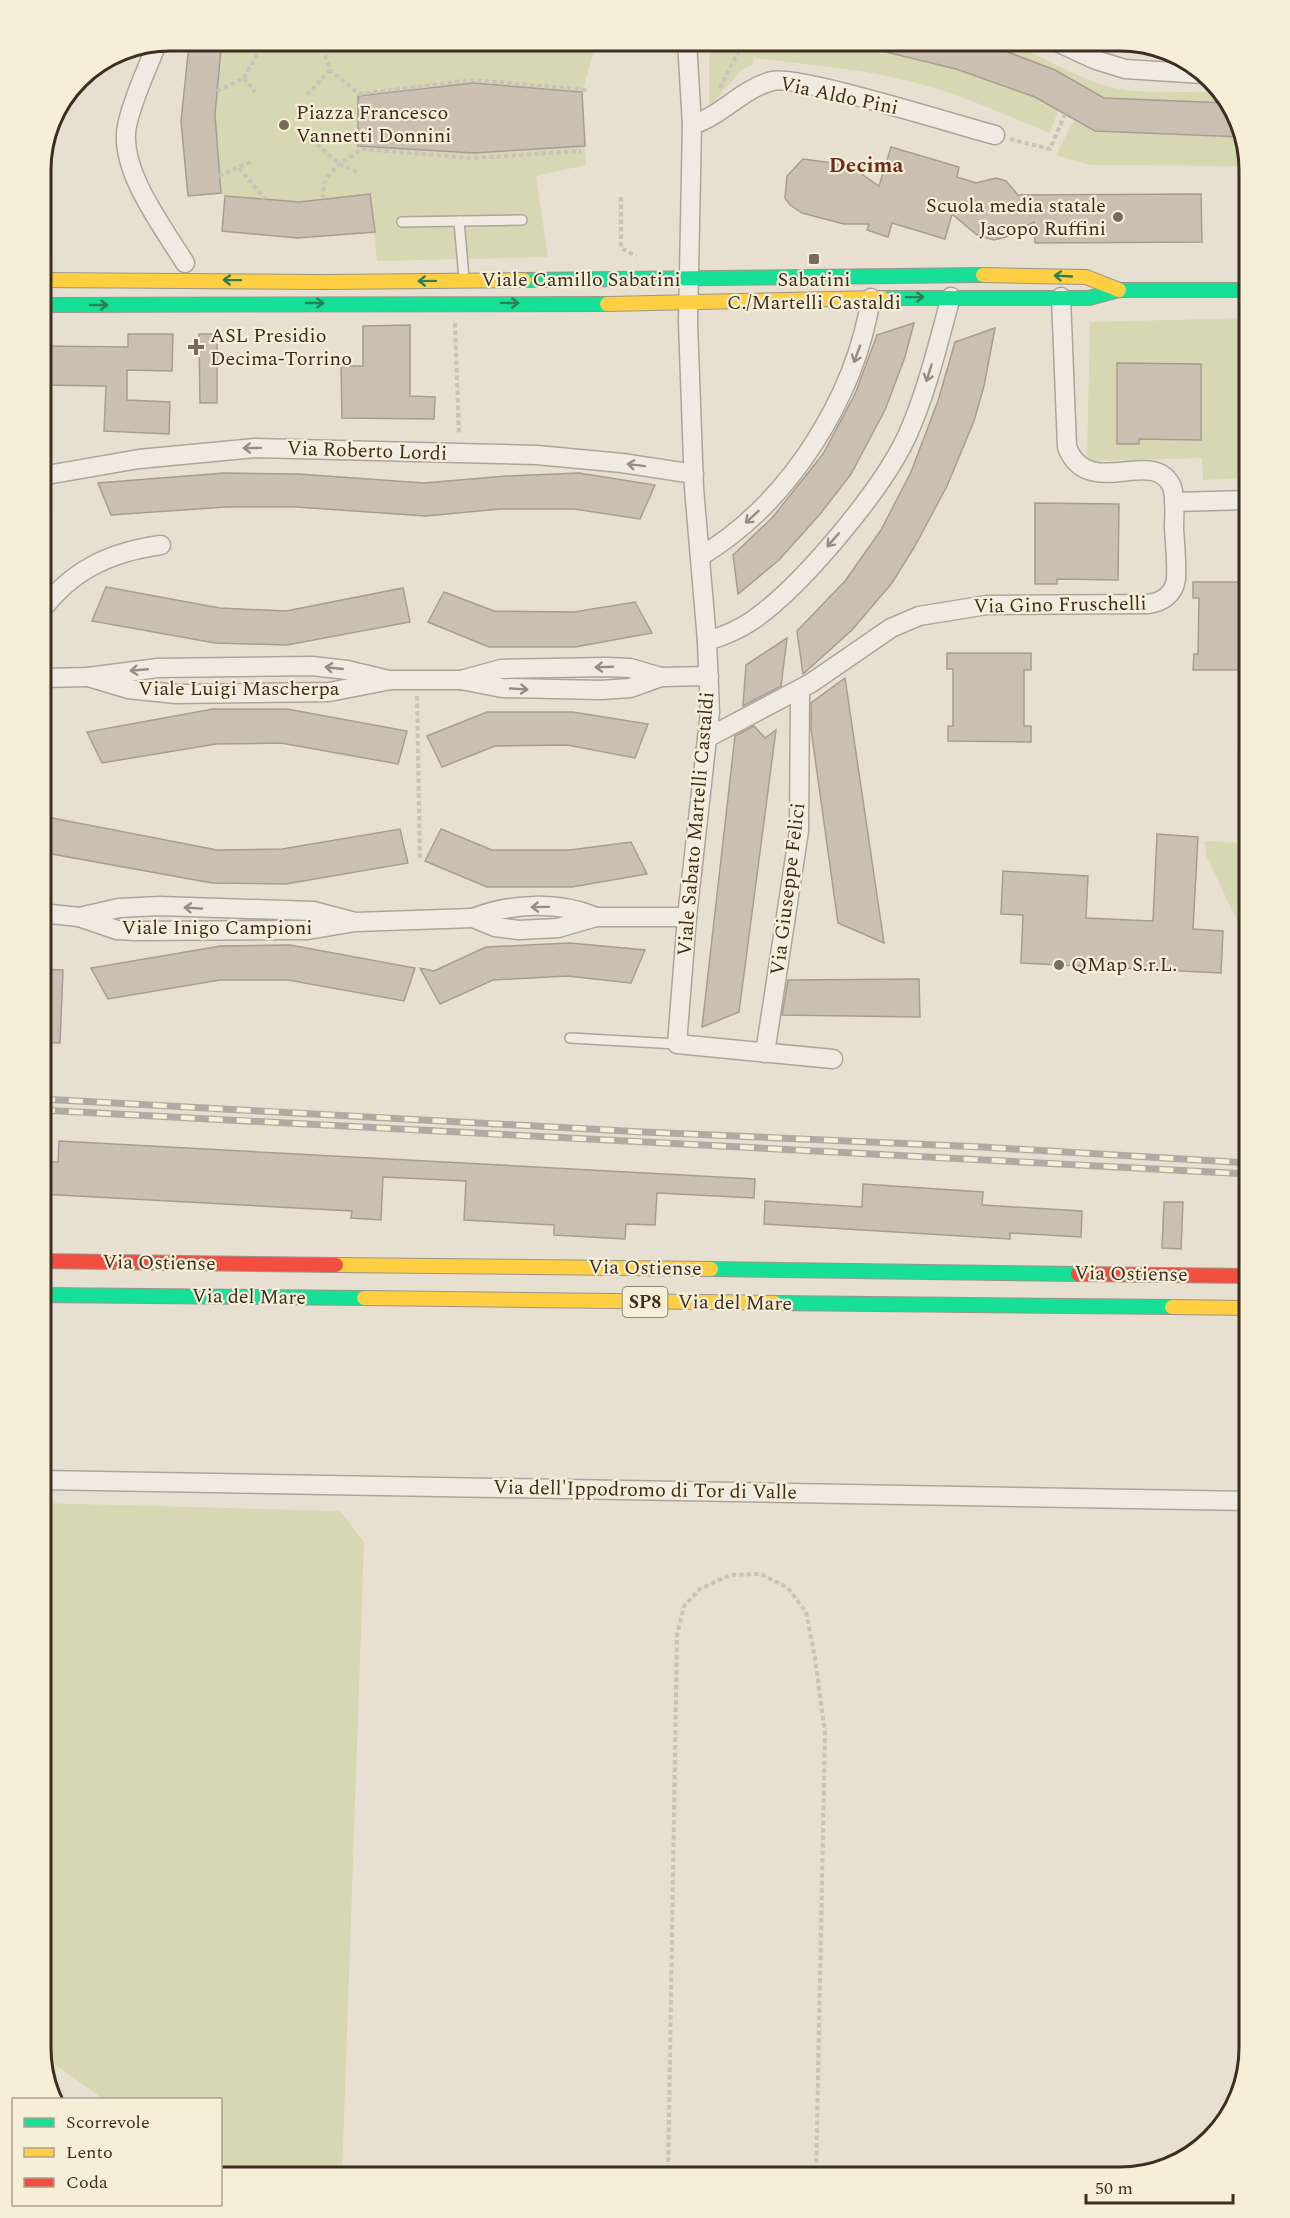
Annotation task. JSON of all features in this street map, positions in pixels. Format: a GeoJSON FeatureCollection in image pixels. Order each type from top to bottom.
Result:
{"type":"FeatureCollection","features":[{"type":"Feature","properties":{"kind":"main road","name":"Viale Camillo Sabatini"},"geometry":{"type":"LineString","coordinates":[[51,280],[687,279],[1039,274],[1086,278],[1119,290]]}},
{"type":"Feature","properties":{"kind":"main road","name":"Viale Camillo Sabatini"},"geometry":{"type":"LineString","coordinates":[[51,305],[688,303],[951,297],[1089,298],[1119,290],[1239,290]]}},
{"type":"Feature","properties":{"kind":"main road","name":"Via Ostiense"},"geometry":{"type":"LineString","coordinates":[[51,1261],[1239,1276]]}},
{"type":"Feature","properties":{"kind":"main road","name":"Via del Mare"},"geometry":{"type":"LineString","coordinates":[[51,1295],[1239,1308]]}},
{"type":"Feature","properties":{"kind":"street","name":"Viale Sabato Martelli Castaldi"},"geometry":{"type":"LineString","coordinates":[[677,1044],[687,917],[707,738],[709,676],[694,474],[687,279],[692,125],[688,51]]}},
{"type":"Feature","properties":{"kind":"street"},"geometry":{"type":"LineString","coordinates":[[1077,51],[1125,69],[1190,74]]}},
{"type":"Feature","properties":{"kind":"street"},"geometry":{"type":"LineString","coordinates":[[154,52],[127,127],[127,154],[137,181],[185,263]]}},
{"type":"Feature","properties":{"kind":"street","name":"Via Aldo Pini"},"geometry":{"type":"LineString","coordinates":[[692,125],[716,116],[763,85],[778,80],[847,95],[994,135]]}},
{"type":"Feature","properties":{"kind":"street"},"geometry":{"type":"LineString","coordinates":[[707,641],[740,628],[776,602],[833,540],[878,484],[900,449],[916,414],[951,297]]}},
{"type":"Feature","properties":{"kind":"street","name":"Via Gino Fruschelli"},"geometry":{"type":"LineString","coordinates":[[707,738],[800,689],[840,665],[891,628],[926,614],[998,604],[1159,602],[1170,594],[1175,583],[1174,502],[1169,482],[1156,472],[1086,471],[1070,454],[1067,447],[1061,297]]}},
{"type":"Feature","properties":{"kind":"street"},"geometry":{"type":"LineString","coordinates":[[701,556],[734,532],[763,506],[809,449],[850,373],[863,336],[871,298]]}},
{"type":"Feature","properties":{"kind":"street","name":"Via Roberto Lordi"},"geometry":{"type":"LineString","coordinates":[[51,474],[139,459],[239,449],[547,456],[694,474]]}},
{"type":"Feature","properties":{"kind":"street"},"geometry":{"type":"LineString","coordinates":[[1174,502],[1239,500]]}},
{"type":"Feature","properties":{"kind":"street"},"geometry":{"type":"LineString","coordinates":[[51,599],[66,583],[90,565],[127,551],[160,545]]}},
{"type":"Feature","properties":{"kind":"street","name":"Viale Luigi Mascherpa"},"geometry":{"type":"LineString","coordinates":[[51,678],[88,677],[158,669],[312,666],[347,670],[391,680]]}},
{"type":"Feature","properties":{"kind":"street","name":"Viale Luigi Mascherpa"},"geometry":{"type":"LineString","coordinates":[[88,677],[139,691],[176,694],[320,692],[391,680],[461,680],[501,669],[615,667],[630,668],[661,677],[709,676]]}},
{"type":"Feature","properties":{"kind":"street","name":"Via Giuseppe Felici"},"geometry":{"type":"LineString","coordinates":[[765,1053],[798,844],[801,777],[800,689]]}},
{"type":"Feature","properties":{"kind":"street","name":"Viale Inigo Campioni"},"geometry":{"type":"LineString","coordinates":[[51,915],[79,917],[119,909],[160,906],[313,911],[355,922],[473,918],[512,908],[553,907],[574,909],[597,917],[687,917]]}},
{"type":"Feature","properties":{"kind":"street"},"geometry":{"type":"LineString","coordinates":[[677,1044],[833,1059]]}},
{"type":"Feature","properties":{"kind":"street","name":"Via dell'Ippodromo di Tor di Valle"},"geometry":{"type":"LineString","coordinates":[[51,1480],[1239,1501]]}},
{"type":"Feature","properties":{"kind":"lane"},"geometry":{"type":"LineString","coordinates":[[402,222],[522,220]]}},
{"type":"Feature","properties":{"kind":"lane"},"geometry":{"type":"LineString","coordinates":[[459,221],[464,280]]}},
{"type":"Feature","properties":{"kind":"lane"},"geometry":{"type":"LineString","coordinates":[[570,1038],[677,1044]]}},
{"type":"Feature","properties":{"kind":"path"},"geometry":{"type":"LineString","coordinates":[[217,91],[244,78],[259,51]]}},
{"type":"Feature","properties":{"kind":"path"},"geometry":{"type":"LineString","coordinates":[[324,51],[330,70],[359,94],[473,80],[587,90]]}},
{"type":"Feature","properties":{"kind":"path"},"geometry":{"type":"LineString","coordinates":[[716,116],[719,92],[725,75],[738,51]]}},
{"type":"Feature","properties":{"kind":"path"},"geometry":{"type":"LineString","coordinates":[[307,95],[330,70]]}},
{"type":"Feature","properties":{"kind":"path"},"geometry":{"type":"LineString","coordinates":[[244,78],[255,92]]}},
{"type":"Feature","properties":{"kind":"path"},"geometry":{"type":"LineString","coordinates":[[994,135],[1050,149],[1065,114]]}},
{"type":"Feature","properties":{"kind":"path"},"geometry":{"type":"LineString","coordinates":[[317,144],[339,164],[359,173]]}},
{"type":"Feature","properties":{"kind":"path"},"geometry":{"type":"LineString","coordinates":[[323,199],[324,184],[339,164],[363,149],[472,158],[581,151]]}},
{"type":"Feature","properties":{"kind":"path"},"geometry":{"type":"LineString","coordinates":[[219,176],[252,161]]}},
{"type":"Feature","properties":{"kind":"path"},"geometry":{"type":"LineString","coordinates":[[239,168],[265,199]]}},
{"type":"Feature","properties":{"kind":"path"},"geometry":{"type":"LineString","coordinates":[[621,197],[621,248],[644,261]]}},
{"type":"Feature","properties":{"kind":"path"},"geometry":{"type":"LineString","coordinates":[[455,317],[459,454]]}},
{"type":"Feature","properties":{"kind":"path"},"geometry":{"type":"LineString","coordinates":[[417,680],[420,860]]}},
{"type":"Feature","properties":{"kind":"path"},"geometry":{"type":"LineString","coordinates":[[668,2167],[677,1635],[684,1606],[700,1589],[730,1575],[762,1574],[788,1588],[806,1612],[816,1658],[825,1734],[816,2167]]}},
{"type":"Feature","properties":{"kind":"green space","name":"Piazza Francesco Vannetti Donnini"},"geometry":{"type":"Polygon","coordinates":[[[221,51],[594,51],[582,92],[473,83],[358,96],[359,115],[383,124],[358,123],[358,146],[474,153],[585,146],[586,165],[536,176],[548,257],[377,261],[370,194],[299,202],[225,196],[221,193],[215,115],[221,51]]]}},
{"type":"Feature","properties":{"kind":"green space"},"geometry":{"type":"Polygon","coordinates":[[[709,51],[881,51],[956,69],[1035,97],[1059,110],[1049,133],[956,95],[924,85],[840,68],[754,58],[753,64],[740,72],[712,104],[709,104],[709,51]]]}},
{"type":"Feature","properties":{"kind":"green space"},"geometry":{"type":"Polygon","coordinates":[[[1005,51],[1027,51],[1103,85],[1145,92],[1211,92],[1218,103],[1104,98],[1055,70],[1005,51]]]}},
{"type":"Feature","properties":{"kind":"green space"},"geometry":{"type":"Polygon","coordinates":[[[1074,119],[1234,136],[1239,166],[1090,165],[1056,155],[1074,119]]]}},
{"type":"Feature","properties":{"kind":"green space"},"geometry":{"type":"Polygon","coordinates":[[[1239,318],[1239,478],[1203,480],[1202,458],[1087,461],[1090,322],[1239,318]]]}},
{"type":"Feature","properties":{"kind":"green space"},"geometry":{"type":"Polygon","coordinates":[[[1239,697],[1239,925],[1206,855],[1205,841],[1237,843],[1239,697]]]}},
{"type":"Feature","properties":{"kind":"green space"},"geometry":{"type":"Polygon","coordinates":[[[51,1503],[340,1511],[364,1542],[342,2167],[222,2167],[222,2098],[102,2098],[52,2062],[51,1503]]]}},
{"type":"Feature","properties":{"kind":"building"},"geometry":{"type":"Polygon","coordinates":[[[188,51],[221,51],[215,115],[221,193],[188,196],[181,121],[188,51]]]}},
{"type":"Feature","properties":{"kind":"building"},"geometry":{"type":"Polygon","coordinates":[[[882,51],[1005,51],[1055,70],[1104,98],[1218,103],[1227,117],[1234,137],[1095,131],[1035,97],[956,69],[882,51]]]}},
{"type":"Feature","properties":{"kind":"building"},"geometry":{"type":"Polygon","coordinates":[[[473,83],[582,92],[585,146],[474,153],[358,146],[358,96],[473,83]]]}},
{"type":"Feature","properties":{"kind":"building"},"geometry":{"type":"Polygon","coordinates":[[[891,147],[959,167],[957,177],[976,183],[996,178],[1006,181],[1018,195],[1201,194],[1202,242],[1035,243],[1034,222],[1006,237],[994,240],[977,235],[952,214],[945,239],[892,223],[888,237],[867,230],[869,224],[844,224],[802,213],[790,205],[785,198],[787,176],[803,159],[833,163],[857,171],[879,186],[891,147]]]}},
{"type":"Feature","properties":{"kind":"building"},"geometry":{"type":"Polygon","coordinates":[[[370,194],[375,232],[297,238],[222,231],[225,196],[299,202],[370,194]]]}},
{"type":"Feature","properties":{"kind":"building"},"geometry":{"type":"Polygon","coordinates":[[[914,323],[905,357],[885,410],[851,474],[821,513],[779,560],[738,594],[733,555],[772,518],[823,454],[855,394],[877,335],[914,323]]]}},
{"type":"Feature","properties":{"kind":"building"},"geometry":{"type":"Polygon","coordinates":[[[410,325],[410,396],[435,397],[434,419],[342,418],[341,366],[363,366],[363,326],[410,325]]]}},
{"type":"Feature","properties":{"kind":"building"},"geometry":{"type":"Polygon","coordinates":[[[995,328],[984,386],[974,421],[947,486],[915,546],[892,583],[852,630],[803,674],[797,631],[845,581],[881,530],[911,472],[938,401],[955,342],[995,328]]]}},
{"type":"Feature","properties":{"kind":"building"},"geometry":{"type":"Polygon","coordinates":[[[128,334],[173,334],[172,371],[127,370],[127,400],[170,402],[169,434],[104,431],[106,386],[51,385],[51,346],[128,347],[128,334]]]}},
{"type":"Feature","properties":{"kind":"building"},"geometry":{"type":"Polygon","coordinates":[[[199,334],[217,334],[217,403],[200,403],[199,334]]]}},
{"type":"Feature","properties":{"kind":"building"},"geometry":{"type":"Polygon","coordinates":[[[1117,363],[1201,364],[1201,440],[1139,439],[1139,444],[1117,444],[1117,363]]]}},
{"type":"Feature","properties":{"kind":"building"},"geometry":{"type":"Polygon","coordinates":[[[224,473],[298,474],[424,483],[579,473],[655,485],[640,519],[574,509],[500,509],[426,516],[296,507],[226,507],[111,515],[98,483],[224,473]]]}},
{"type":"Feature","properties":{"kind":"building"},"geometry":{"type":"Polygon","coordinates":[[[1035,503],[1119,504],[1118,580],[1057,579],[1057,584],[1035,584],[1035,503]]]}},
{"type":"Feature","properties":{"kind":"building"},"geometry":{"type":"Polygon","coordinates":[[[1193,582],[1239,582],[1239,670],[1193,670],[1194,654],[1198,654],[1199,598],[1193,598],[1193,582]]]}},
{"type":"Feature","properties":{"kind":"building"},"geometry":{"type":"Polygon","coordinates":[[[106,587],[220,608],[286,611],[403,588],[410,622],[287,645],[215,643],[92,621],[106,587]]]}},
{"type":"Feature","properties":{"kind":"building"},"geometry":{"type":"Polygon","coordinates":[[[444,592],[494,611],[574,612],[635,602],[652,633],[575,647],[489,647],[428,622],[444,592]]]}},
{"type":"Feature","properties":{"kind":"building"},"geometry":{"type":"Polygon","coordinates":[[[787,638],[781,686],[743,706],[746,665],[787,638]]]}},
{"type":"Feature","properties":{"kind":"building"},"geometry":{"type":"Polygon","coordinates":[[[947,653],[1031,653],[1031,670],[1024,670],[1024,726],[1031,726],[1031,742],[948,741],[948,726],[953,726],[953,669],[947,669],[947,653]]]}},
{"type":"Feature","properties":{"kind":"building"},"geometry":{"type":"Polygon","coordinates":[[[845,678],[884,943],[838,923],[811,729],[811,703],[845,678]]]}},
{"type":"Feature","properties":{"kind":"building"},"geometry":{"type":"Polygon","coordinates":[[[213,709],[287,709],[407,731],[398,764],[281,743],[216,744],[102,763],[87,732],[213,709]]]}},
{"type":"Feature","properties":{"kind":"building"},"geometry":{"type":"Polygon","coordinates":[[[487,712],[573,712],[648,724],[635,758],[567,745],[495,746],[442,767],[427,736],[487,712]]]}},
{"type":"Feature","properties":{"kind":"building"},"geometry":{"type":"Polygon","coordinates":[[[754,726],[765,738],[776,730],[739,1012],[702,1027],[735,736],[754,726]]]}},
{"type":"Feature","properties":{"kind":"building"},"geometry":{"type":"Polygon","coordinates":[[[51,818],[217,850],[282,849],[400,829],[408,863],[286,884],[212,883],[51,854],[51,818]]]}},
{"type":"Feature","properties":{"kind":"building"},"geometry":{"type":"Polygon","coordinates":[[[441,829],[492,850],[570,850],[631,842],[647,874],[572,887],[487,887],[425,861],[441,829]]]}},
{"type":"Feature","properties":{"kind":"building"},"geometry":{"type":"Polygon","coordinates":[[[1157,834],[1198,837],[1193,929],[1223,931],[1221,973],[1021,963],[1023,915],[1001,914],[1003,871],[1088,876],[1086,918],[1153,921],[1157,834]]]}},
{"type":"Feature","properties":{"kind":"building"},"geometry":{"type":"Polygon","coordinates":[[[570,943],[645,950],[631,983],[567,976],[493,980],[440,1004],[420,968],[434,971],[486,947],[570,943]]]}},
{"type":"Feature","properties":{"kind":"building"},"geometry":{"type":"Polygon","coordinates":[[[290,945],[415,968],[404,1001],[288,980],[220,980],[108,999],[91,968],[221,946],[290,945]]]}},
{"type":"Feature","properties":{"kind":"building"},"geometry":{"type":"Polygon","coordinates":[[[51,969],[63,970],[60,1043],[51,1043],[51,969]]]}},
{"type":"Feature","properties":{"kind":"building"},"geometry":{"type":"Polygon","coordinates":[[[919,979],[920,1017],[782,1015],[788,980],[919,979]]]}},
{"type":"Feature","properties":{"kind":"building"},"geometry":{"type":"Polygon","coordinates":[[[59,1141],[755,1179],[754,1198],[657,1193],[655,1225],[626,1224],[625,1239],[554,1235],[554,1225],[464,1220],[466,1181],[383,1177],[381,1220],[351,1218],[352,1211],[51,1195],[51,1162],[58,1162],[59,1141]]]}},
{"type":"Feature","properties":{"kind":"building"},"geometry":{"type":"Polygon","coordinates":[[[863,1184],[983,1192],[982,1205],[1082,1211],[1081,1237],[1010,1233],[1010,1239],[764,1224],[765,1201],[862,1207],[863,1184]]]}},
{"type":"Feature","properties":{"kind":"building"},"geometry":{"type":"Polygon","coordinates":[[[1164,1202],[1183,1202],[1181,1249],[1162,1248],[1164,1202]]]}},
{"type":"Feature","properties":{"kind":"railway"},"geometry":{"type":"LineString","coordinates":[[51,1100],[644,1132],[982,1147],[1239,1162]]}},
{"type":"Feature","properties":{"kind":"railway"},"geometry":{"type":"LineString","coordinates":[[51,1111],[1239,1173]]}},
{"type":"Feature","properties":{"kind":"traffic: fast"},"geometry":{"type":"LineString","coordinates":[[524,280],[983,275]]}},
{"type":"Feature","properties":{"kind":"traffic: fast"},"geometry":{"type":"LineString","coordinates":[[882,298],[1089,298],[1119,290],[1239,290]]}},
{"type":"Feature","properties":{"kind":"traffic: fast"},"geometry":{"type":"LineString","coordinates":[[51,305],[607,304]]}},
{"type":"Feature","properties":{"kind":"traffic: fast"},"geometry":{"type":"LineString","coordinates":[[711,1269],[1078,1274]]}},
{"type":"Feature","properties":{"kind":"traffic: fast"},"geometry":{"type":"LineString","coordinates":[[51,1295],[364,1298]]}},
{"type":"Feature","properties":{"kind":"traffic: fast"},"geometry":{"type":"LineString","coordinates":[[775,1303],[1172,1307]]}},
{"type":"Feature","properties":{"kind":"traffic: slow"},"geometry":{"type":"LineString","coordinates":[[983,275],[1086,277],[1119,290]]}},
{"type":"Feature","properties":{"kind":"traffic: slow"},"geometry":{"type":"LineString","coordinates":[[51,280],[324,282],[524,280]]}},
{"type":"Feature","properties":{"kind":"traffic: slow"},"geometry":{"type":"LineString","coordinates":[[607,304],[882,298]]}},
{"type":"Feature","properties":{"kind":"traffic: slow"},"geometry":{"type":"LineString","coordinates":[[336,1265],[711,1269]]}},
{"type":"Feature","properties":{"kind":"traffic: slow"},"geometry":{"type":"LineString","coordinates":[[364,1298],[775,1303]]}},
{"type":"Feature","properties":{"kind":"traffic: slow"},"geometry":{"type":"LineString","coordinates":[[1172,1307],[1239,1308]]}},
{"type":"Feature","properties":{"kind":"traffic: jam"},"geometry":{"type":"LineString","coordinates":[[51,1261],[336,1265]]}},
{"type":"Feature","properties":{"kind":"traffic: jam"},"geometry":{"type":"LineString","coordinates":[[1078,1274],[1239,1276]]}},
{"type":"Feature","properties":{"kind":"place","name":"Piazza Francesco Vannetti Donnini"},"geometry":{"type":"Point","coordinates":[284,125]}},
{"type":"Feature","properties":{"kind":"place","name":"Scuola media statale Jacopo Ruffini"},"geometry":{"type":"Point","coordinates":[1118,217]}},
{"type":"Feature","properties":{"kind":"place","name":"Sabatini C./Martelli Castaldi"},"geometry":{"type":"Point","coordinates":[814,259]}},
{"type":"Feature","properties":{"kind":"place","name":"ASL Presidio Decima-Torrino"},"geometry":{"type":"Point","coordinates":[196,347]}},
{"type":"Feature","properties":{"kind":"place","name":"QMap S.r.L."},"geometry":{"type":"Point","coordinates":[1059,965]}},
{"type":"Feature","properties":{"kind":"district","name":"Decima"},"geometry":{"type":"Point","coordinates":[866,166]}}]}
